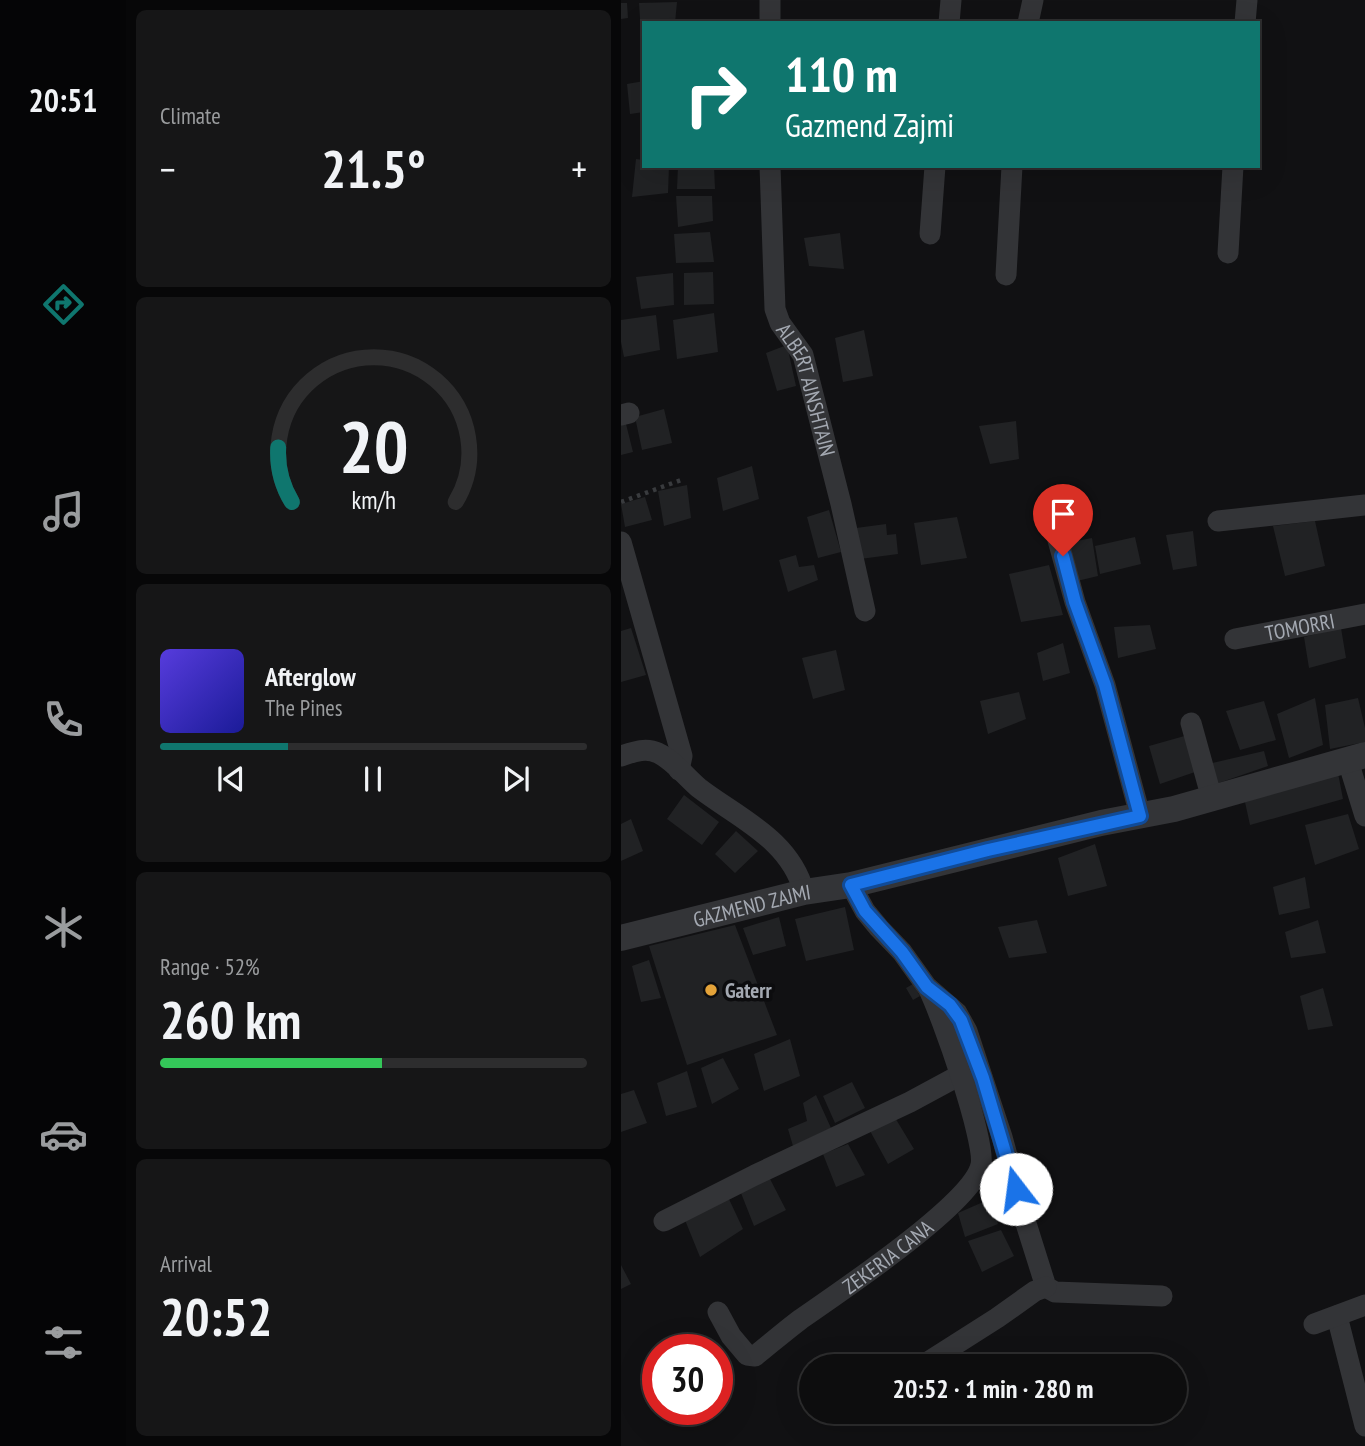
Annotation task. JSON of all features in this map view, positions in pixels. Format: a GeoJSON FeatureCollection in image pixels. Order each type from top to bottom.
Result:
{"type":"FeatureCollection","features":[{"type":"Feature","properties":{"kind":"street"},"geometry":{"type":"LineString","coordinates":[[770,0],[770,21]]}},
{"type":"Feature","properties":{"kind":"street"},"geometry":{"type":"LineString","coordinates":[[949,21],[951,0]]}},
{"type":"Feature","properties":{"kind":"street"},"geometry":{"type":"LineString","coordinates":[[1028,21],[1033,0]]}},
{"type":"Feature","properties":{"kind":"street"},"geometry":{"type":"LineString","coordinates":[[1245,21],[1247,0]]}},
{"type":"Feature","properties":{"kind":"street","name":"ALBERT AJNSHTAJN"},"geometry":{"type":"LineString","coordinates":[[770,168],[775,309],[780,323],[803,355],[841,504],[864,611]]}},
{"type":"Feature","properties":{"kind":"street"},"geometry":{"type":"LineString","coordinates":[[930,234],[935,168]]}},
{"type":"Feature","properties":{"kind":"street"},"geometry":{"type":"LineString","coordinates":[[1006,275],[1012,168]]}},
{"type":"Feature","properties":{"kind":"street"},"geometry":{"type":"LineString","coordinates":[[1228,253],[1233,168]]}},
{"type":"Feature","properties":{"kind":"street"},"geometry":{"type":"LineString","coordinates":[[1218,521],[1365,505]]}},
{"type":"Feature","properties":{"kind":"street"},"geometry":{"type":"LineString","coordinates":[[1050,511],[1075,602],[1105,685],[1140,816]]}},
{"type":"Feature","properties":{"kind":"street"},"geometry":{"type":"LineString","coordinates":[[621,542],[682,756],[679,770]]}},
{"type":"Feature","properties":{"kind":"street","name":"TOMORRI"},"geometry":{"type":"LineString","coordinates":[[1235,639],[1365,614]]}},
{"type":"Feature","properties":{"kind":"street"},"geometry":{"type":"LineString","coordinates":[[1191,723],[1212,799]]}},
{"type":"Feature","properties":{"kind":"street"},"geometry":{"type":"LineString","coordinates":[[621,756],[648,750],[658,753],[699,788],[766,835],[797,870],[804,892]]}},
{"type":"Feature","properties":{"kind":"street"},"geometry":{"type":"LineString","coordinates":[[1356,758],[1365,816]]}},
{"type":"Feature","properties":{"kind":"street","name":"GAZMEND ZAJMI"},"geometry":{"type":"LineString","coordinates":[[621,938],[804,892],[851,885],[988,850],[1212,799],[1356,758]]}},
{"type":"Feature","properties":{"kind":"street"},"geometry":{"type":"LineString","coordinates":[[851,885],[865,911],[909,961],[927,987],[950,1005],[967,1031],[1002,1137],[1022,1214],[1046,1287],[1055,1292],[1162,1296]]}},
{"type":"Feature","properties":{"kind":"street","name":"ZEKERIA CANA"},"geometry":{"type":"LineString","coordinates":[[718,1312],[731,1336],[747,1355],[755,1356],[907,1241],[971,1184],[980,1168],[982,1154],[960,1075],[927,987]]}},
{"type":"Feature","properties":{"kind":"street"},"geometry":{"type":"LineString","coordinates":[[664,1221],[960,1075]]}},
{"type":"Feature","properties":{"kind":"street"},"geometry":{"type":"LineString","coordinates":[[940,1354],[1035,1291],[1046,1287]]}},
{"type":"Feature","properties":{"kind":"street"},"geometry":{"type":"LineString","coordinates":[[1315,1324],[1365,1305]]}},
{"type":"Feature","properties":{"kind":"street"},"geometry":{"type":"LineString","coordinates":[[1337,1316],[1365,1426]]}},
{"type":"Feature","properties":{"kind":"path"},"geometry":{"type":"LineString","coordinates":[[621,502],[681,480]]}},
{"type":"Feature","properties":{"kind":"building"},"geometry":{"type":"Polygon","coordinates":[[[677,2],[675,21],[642,21],[641,34],[639,3],[677,2]]]}},
{"type":"Feature","properties":{"kind":"building"},"geometry":{"type":"Polygon","coordinates":[[[621,3],[627,3],[628,18],[621,19],[621,3]]]}},
{"type":"Feature","properties":{"kind":"building"},"geometry":{"type":"Polygon","coordinates":[[[642,81],[642,112],[630,114],[627,84],[642,81]]]}},
{"type":"Feature","properties":{"kind":"building"},"geometry":{"type":"Polygon","coordinates":[[[636,159],[642,160],[642,168],[669,168],[668,193],[632,197],[636,159]]]}},
{"type":"Feature","properties":{"kind":"building"},"geometry":{"type":"Polygon","coordinates":[[[678,168],[714,168],[715,189],[677,189],[678,168]]]}},
{"type":"Feature","properties":{"kind":"building"},"geometry":{"type":"Polygon","coordinates":[[[676,196],[712,196],[713,221],[678,227],[676,196]]]}},
{"type":"Feature","properties":{"kind":"building"},"geometry":{"type":"Polygon","coordinates":[[[710,232],[714,262],[676,263],[674,234],[710,232]]]}},
{"type":"Feature","properties":{"kind":"building"},"geometry":{"type":"Polygon","coordinates":[[[840,233],[844,269],[809,266],[804,238],[840,233]]]}},
{"type":"Feature","properties":{"kind":"building"},"geometry":{"type":"Polygon","coordinates":[[[713,272],[714,304],[684,305],[684,273],[713,272]]]}},
{"type":"Feature","properties":{"kind":"building"},"geometry":{"type":"Polygon","coordinates":[[[673,273],[674,305],[641,309],[636,277],[673,273]]]}},
{"type":"Feature","properties":{"kind":"building"},"geometry":{"type":"Polygon","coordinates":[[[714,313],[718,352],[677,359],[673,320],[714,313]]]}},
{"type":"Feature","properties":{"kind":"building"},"geometry":{"type":"Polygon","coordinates":[[[656,315],[660,350],[624,357],[621,320],[656,315]]]}},
{"type":"Feature","properties":{"kind":"building"},"geometry":{"type":"Polygon","coordinates":[[[864,330],[873,376],[843,382],[835,338],[864,330]]]}},
{"type":"Feature","properties":{"kind":"building"},"geometry":{"type":"Polygon","coordinates":[[[787,345],[796,386],[777,391],[766,353],[787,345]]]}},
{"type":"Feature","properties":{"kind":"building"},"geometry":{"type":"Polygon","coordinates":[[[664,409],[672,443],[642,450],[635,417],[664,409]]]}},
{"type":"Feature","properties":{"kind":"building"},"geometry":{"type":"Polygon","coordinates":[[[625,420],[633,452],[621,455],[621,421],[625,420]]]}},
{"type":"Feature","properties":{"kind":"building"},"geometry":{"type":"Polygon","coordinates":[[[1016,421],[1019,459],[990,464],[979,426],[1016,421]]]}},
{"type":"Feature","properties":{"kind":"building"},"geometry":{"type":"Polygon","coordinates":[[[752,466],[759,499],[723,511],[717,478],[752,466]]]}},
{"type":"Feature","properties":{"kind":"building"},"geometry":{"type":"Polygon","coordinates":[[[687,485],[691,518],[664,526],[658,491],[687,485]]]}},
{"type":"Feature","properties":{"kind":"building"},"geometry":{"type":"Polygon","coordinates":[[[645,497],[652,520],[625,527],[621,504],[645,497]]]}},
{"type":"Feature","properties":{"kind":"building"},"geometry":{"type":"Polygon","coordinates":[[[829,510],[841,552],[818,558],[807,517],[829,510]]]}},
{"type":"Feature","properties":{"kind":"building"},"geometry":{"type":"Polygon","coordinates":[[[957,517],[967,558],[921,565],[914,523],[957,517]]]}},
{"type":"Feature","properties":{"kind":"building"},"geometry":{"type":"Polygon","coordinates":[[[1315,521],[1325,566],[1285,576],[1273,526],[1315,521]]]}},
{"type":"Feature","properties":{"kind":"building"},"geometry":{"type":"Polygon","coordinates":[[[886,524],[887,535],[896,534],[898,554],[860,559],[856,528],[886,524]]]}},
{"type":"Feature","properties":{"kind":"building"},"geometry":{"type":"Polygon","coordinates":[[[1193,531],[1197,566],[1173,570],[1166,535],[1193,531]]]}},
{"type":"Feature","properties":{"kind":"building"},"geometry":{"type":"Polygon","coordinates":[[[1135,537],[1141,564],[1100,574],[1095,546],[1135,537]]]}},
{"type":"Feature","properties":{"kind":"building"},"geometry":{"type":"Polygon","coordinates":[[[1092,538],[1098,576],[1077,581],[1066,543],[1092,538]]]}},
{"type":"Feature","properties":{"kind":"building"},"geometry":{"type":"Polygon","coordinates":[[[796,555],[799,567],[814,565],[818,580],[788,592],[779,560],[796,555]]]}},
{"type":"Feature","properties":{"kind":"building"},"geometry":{"type":"Polygon","coordinates":[[[1049,565],[1063,615],[1021,622],[1009,574],[1049,565]]]}},
{"type":"Feature","properties":{"kind":"building"},"geometry":{"type":"Polygon","coordinates":[[[1150,625],[1156,649],[1118,658],[1114,627],[1150,625]]]}},
{"type":"Feature","properties":{"kind":"building"},"geometry":{"type":"Polygon","coordinates":[[[631,628],[646,675],[621,682],[621,631],[631,628]]]}},
{"type":"Feature","properties":{"kind":"building"},"geometry":{"type":"Polygon","coordinates":[[[1341,628],[1346,658],[1309,668],[1304,637],[1341,628]]]}},
{"type":"Feature","properties":{"kind":"building"},"geometry":{"type":"Polygon","coordinates":[[[1063,643],[1070,673],[1043,681],[1037,653],[1063,643]]]}},
{"type":"Feature","properties":{"kind":"building"},"geometry":{"type":"Polygon","coordinates":[[[836,650],[845,690],[813,699],[802,658],[836,650]]]}},
{"type":"Feature","properties":{"kind":"building"},"geometry":{"type":"Polygon","coordinates":[[[1019,692],[1026,719],[988,734],[980,701],[1019,692]]]}},
{"type":"Feature","properties":{"kind":"building"},"geometry":{"type":"Polygon","coordinates":[[[1315,698],[1323,745],[1289,758],[1277,714],[1315,698]]]}},
{"type":"Feature","properties":{"kind":"building"},"geometry":{"type":"Polygon","coordinates":[[[1358,698],[1365,728],[1365,742],[1330,749],[1325,705],[1358,698]]]}},
{"type":"Feature","properties":{"kind":"building"},"geometry":{"type":"Polygon","coordinates":[[[1264,701],[1276,740],[1240,750],[1226,711],[1264,701]]]}},
{"type":"Feature","properties":{"kind":"building"},"geometry":{"type":"Polygon","coordinates":[[[1188,735],[1195,772],[1160,784],[1149,746],[1188,735]]]}},
{"type":"Feature","properties":{"kind":"building"},"geometry":{"type":"Polygon","coordinates":[[[1264,751],[1268,766],[1213,785],[1208,764],[1264,751]]]}},
{"type":"Feature","properties":{"kind":"building"},"geometry":{"type":"Polygon","coordinates":[[[1338,773],[1343,799],[1250,825],[1245,802],[1338,773]]]}},
{"type":"Feature","properties":{"kind":"building"},"geometry":{"type":"Polygon","coordinates":[[[684,795],[719,822],[702,845],[667,819],[684,795]]]}},
{"type":"Feature","properties":{"kind":"building"},"geometry":{"type":"Polygon","coordinates":[[[1348,814],[1359,849],[1315,865],[1305,825],[1348,814]]]}},
{"type":"Feature","properties":{"kind":"building"},"geometry":{"type":"Polygon","coordinates":[[[631,819],[643,851],[621,861],[621,824],[631,819]]]}},
{"type":"Feature","properties":{"kind":"building"},"geometry":{"type":"Polygon","coordinates":[[[736,831],[758,851],[735,873],[715,854],[736,831]]]}},
{"type":"Feature","properties":{"kind":"building"},"geometry":{"type":"Polygon","coordinates":[[[1095,844],[1107,886],[1068,896],[1058,858],[1095,844]]]}},
{"type":"Feature","properties":{"kind":"building"},"geometry":{"type":"Polygon","coordinates":[[[1305,877],[1310,908],[1279,915],[1273,887],[1305,877]]]}},
{"type":"Feature","properties":{"kind":"building"},"geometry":{"type":"Polygon","coordinates":[[[845,907],[854,950],[806,961],[795,919],[845,907]]]}},
{"type":"Feature","properties":{"kind":"building"},"geometry":{"type":"Polygon","coordinates":[[[779,917],[786,946],[753,955],[743,928],[779,917]]]}},
{"type":"Feature","properties":{"kind":"building"},"geometry":{"type":"Polygon","coordinates":[[[1037,920],[1047,953],[1009,958],[998,927],[1037,920]]]}},
{"type":"Feature","properties":{"kind":"building"},"geometry":{"type":"Polygon","coordinates":[[[1318,920],[1326,953],[1291,958],[1285,932],[1318,920]]]}},
{"type":"Feature","properties":{"kind":"building","name":"Gaterr"},"geometry":{"type":"Polygon","coordinates":[[[735,925],[777,1035],[687,1065],[649,946],[735,925]]]}},
{"type":"Feature","properties":{"kind":"building"},"geometry":{"type":"Polygon","coordinates":[[[649,960],[661,998],[641,1002],[632,966],[649,960]]]}},
{"type":"Feature","properties":{"kind":"building"},"geometry":{"type":"Polygon","coordinates":[[[913,984],[920,996],[913,1000],[906,988],[913,984]]]}},
{"type":"Feature","properties":{"kind":"building"},"geometry":{"type":"Polygon","coordinates":[[[1323,988],[1333,1026],[1308,1030],[1300,996],[1323,988]]]}},
{"type":"Feature","properties":{"kind":"building"},"geometry":{"type":"Polygon","coordinates":[[[790,1039],[800,1076],[764,1091],[754,1054],[790,1039]]]}},
{"type":"Feature","properties":{"kind":"building"},"geometry":{"type":"Polygon","coordinates":[[[723,1058],[739,1089],[712,1104],[701,1068],[723,1058]]]}},
{"type":"Feature","properties":{"kind":"building"},"geometry":{"type":"Polygon","coordinates":[[[687,1071],[697,1107],[666,1116],[657,1083],[687,1071]]]}},
{"type":"Feature","properties":{"kind":"building"},"geometry":{"type":"Polygon","coordinates":[[[852,1082],[865,1108],[835,1123],[823,1096],[852,1082]]]}},
{"type":"Feature","properties":{"kind":"building"},"geometry":{"type":"Polygon","coordinates":[[[634,1090],[647,1123],[621,1132],[621,1094],[634,1090]]]}},
{"type":"Feature","properties":{"kind":"building"},"geometry":{"type":"Polygon","coordinates":[[[816,1095],[831,1128],[793,1146],[788,1129],[807,1121],[803,1103],[816,1095]]]}},
{"type":"Feature","properties":{"kind":"building"},"geometry":{"type":"Polygon","coordinates":[[[894,1116],[914,1149],[888,1164],[869,1129],[894,1116]]]}},
{"type":"Feature","properties":{"kind":"building"},"geometry":{"type":"Polygon","coordinates":[[[848,1144],[865,1175],[836,1187],[823,1154],[848,1144]]]}},
{"type":"Feature","properties":{"kind":"building"},"geometry":{"type":"Polygon","coordinates":[[[769,1177],[786,1210],[754,1226],[741,1193],[769,1177]]]}},
{"type":"Feature","properties":{"kind":"building"},"geometry":{"type":"Polygon","coordinates":[[[728,1197],[743,1229],[700,1257],[685,1220],[728,1197]]]}},
{"type":"Feature","properties":{"kind":"building"},"geometry":{"type":"Polygon","coordinates":[[[990,1199],[998,1224],[965,1237],[958,1213],[990,1199]]]}},
{"type":"Feature","properties":{"kind":"building"},"geometry":{"type":"Polygon","coordinates":[[[1001,1230],[1014,1256],[982,1272],[968,1241],[1001,1230]]]}},
{"type":"Feature","properties":{"kind":"building"},"geometry":{"type":"Polygon","coordinates":[[[621,1265],[631,1284],[621,1289],[621,1265]]]}},
{"type":"Feature","properties":{"kind":"place","name":"Gaterr"},"geometry":{"type":"Point","coordinates":[711,990]}},
{"type":"Feature","properties":{"kind":"route"},"geometry":{"type":"LineString","coordinates":[[1016,1189],[967,1031],[957,1013],[927,987],[902,952],[865,911],[851,885],[1101,823],[1140,816],[1105,685],[1075,602],[1063,556]]}}]}
